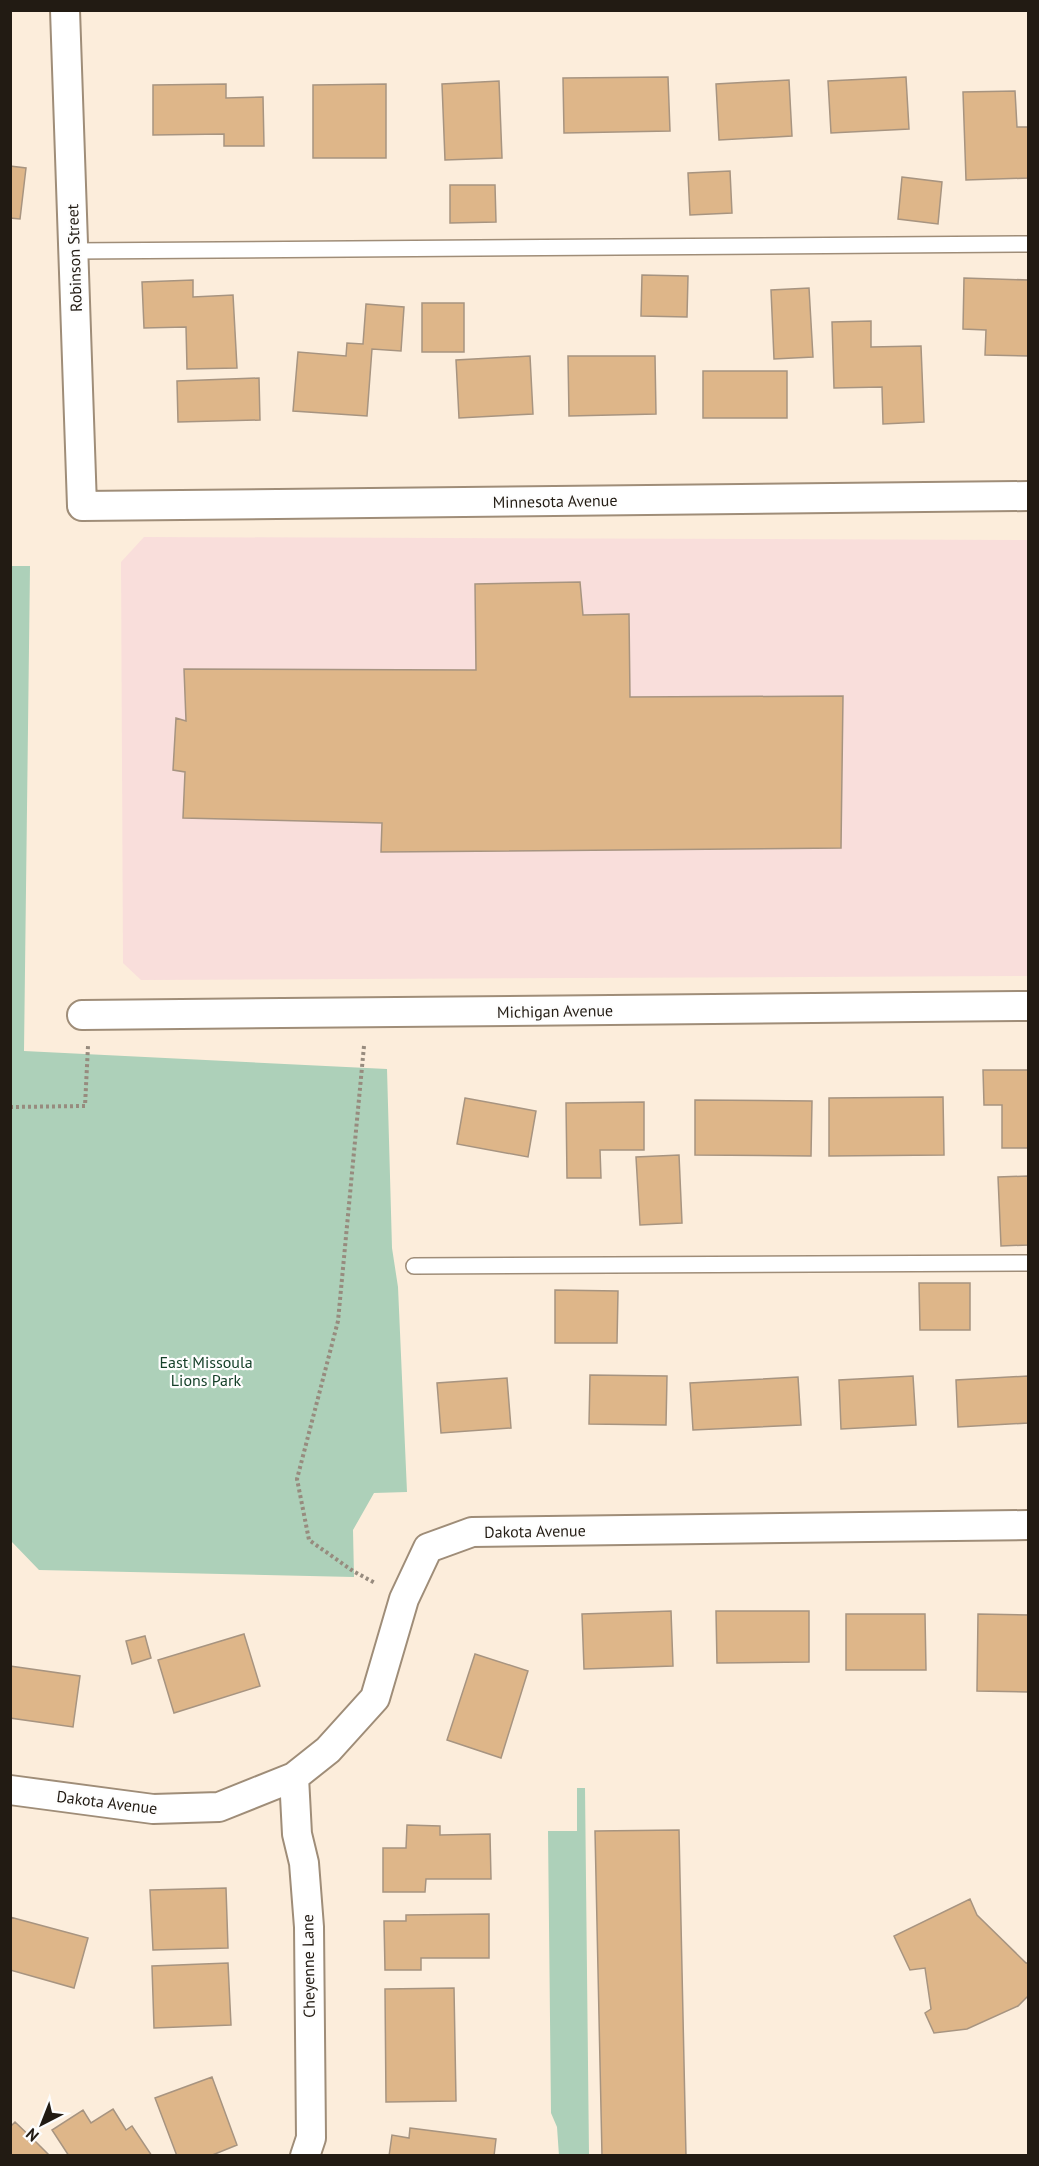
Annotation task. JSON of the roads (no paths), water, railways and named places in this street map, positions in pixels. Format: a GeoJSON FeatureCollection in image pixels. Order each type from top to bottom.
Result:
{"type":"FeatureCollection","features":[{"type":"Feature","properties":{"kind":"street","name":"Robinson Street"},"geometry":{"type":"LineString","coordinates":[[65,10],[82,506]]}},
{"type":"Feature","properties":{"kind":"street","name":"Minnesota Avenue"},"geometry":{"type":"LineString","coordinates":[[82,506],[1029,496]]}},
{"type":"Feature","properties":{"kind":"street","name":"Michigan Avenue"},"geometry":{"type":"LineString","coordinates":[[85,1015],[1029,1006]]}},
{"type":"Feature","properties":{"kind":"street","name":"Dakota Avenue"},"geometry":{"type":"LineString","coordinates":[[10,1790],[153,1809],[219,1807],[294,1777],[328,1750],[375,1698],[404,1599],[428,1548],[472,1532],[1029,1525]]}},
{"type":"Feature","properties":{"kind":"street","name":"Cheyenne Lane"},"geometry":{"type":"LineString","coordinates":[[294,1777],[297,1834],[304,1863],[309,1927],[310,2138],[305,2156]]}},
{"type":"Feature","properties":{"kind":"lane"},"geometry":{"type":"LineString","coordinates":[[73,251],[1029,244]]}},
{"type":"Feature","properties":{"kind":"lane"},"geometry":{"type":"LineString","coordinates":[[414,1266],[1029,1263]]}},
{"type":"Feature","properties":{"kind":"park label","name":"East Missoula Lions Park"},"geometry":{"type":"Point","coordinates":[206,1371]}}]}
